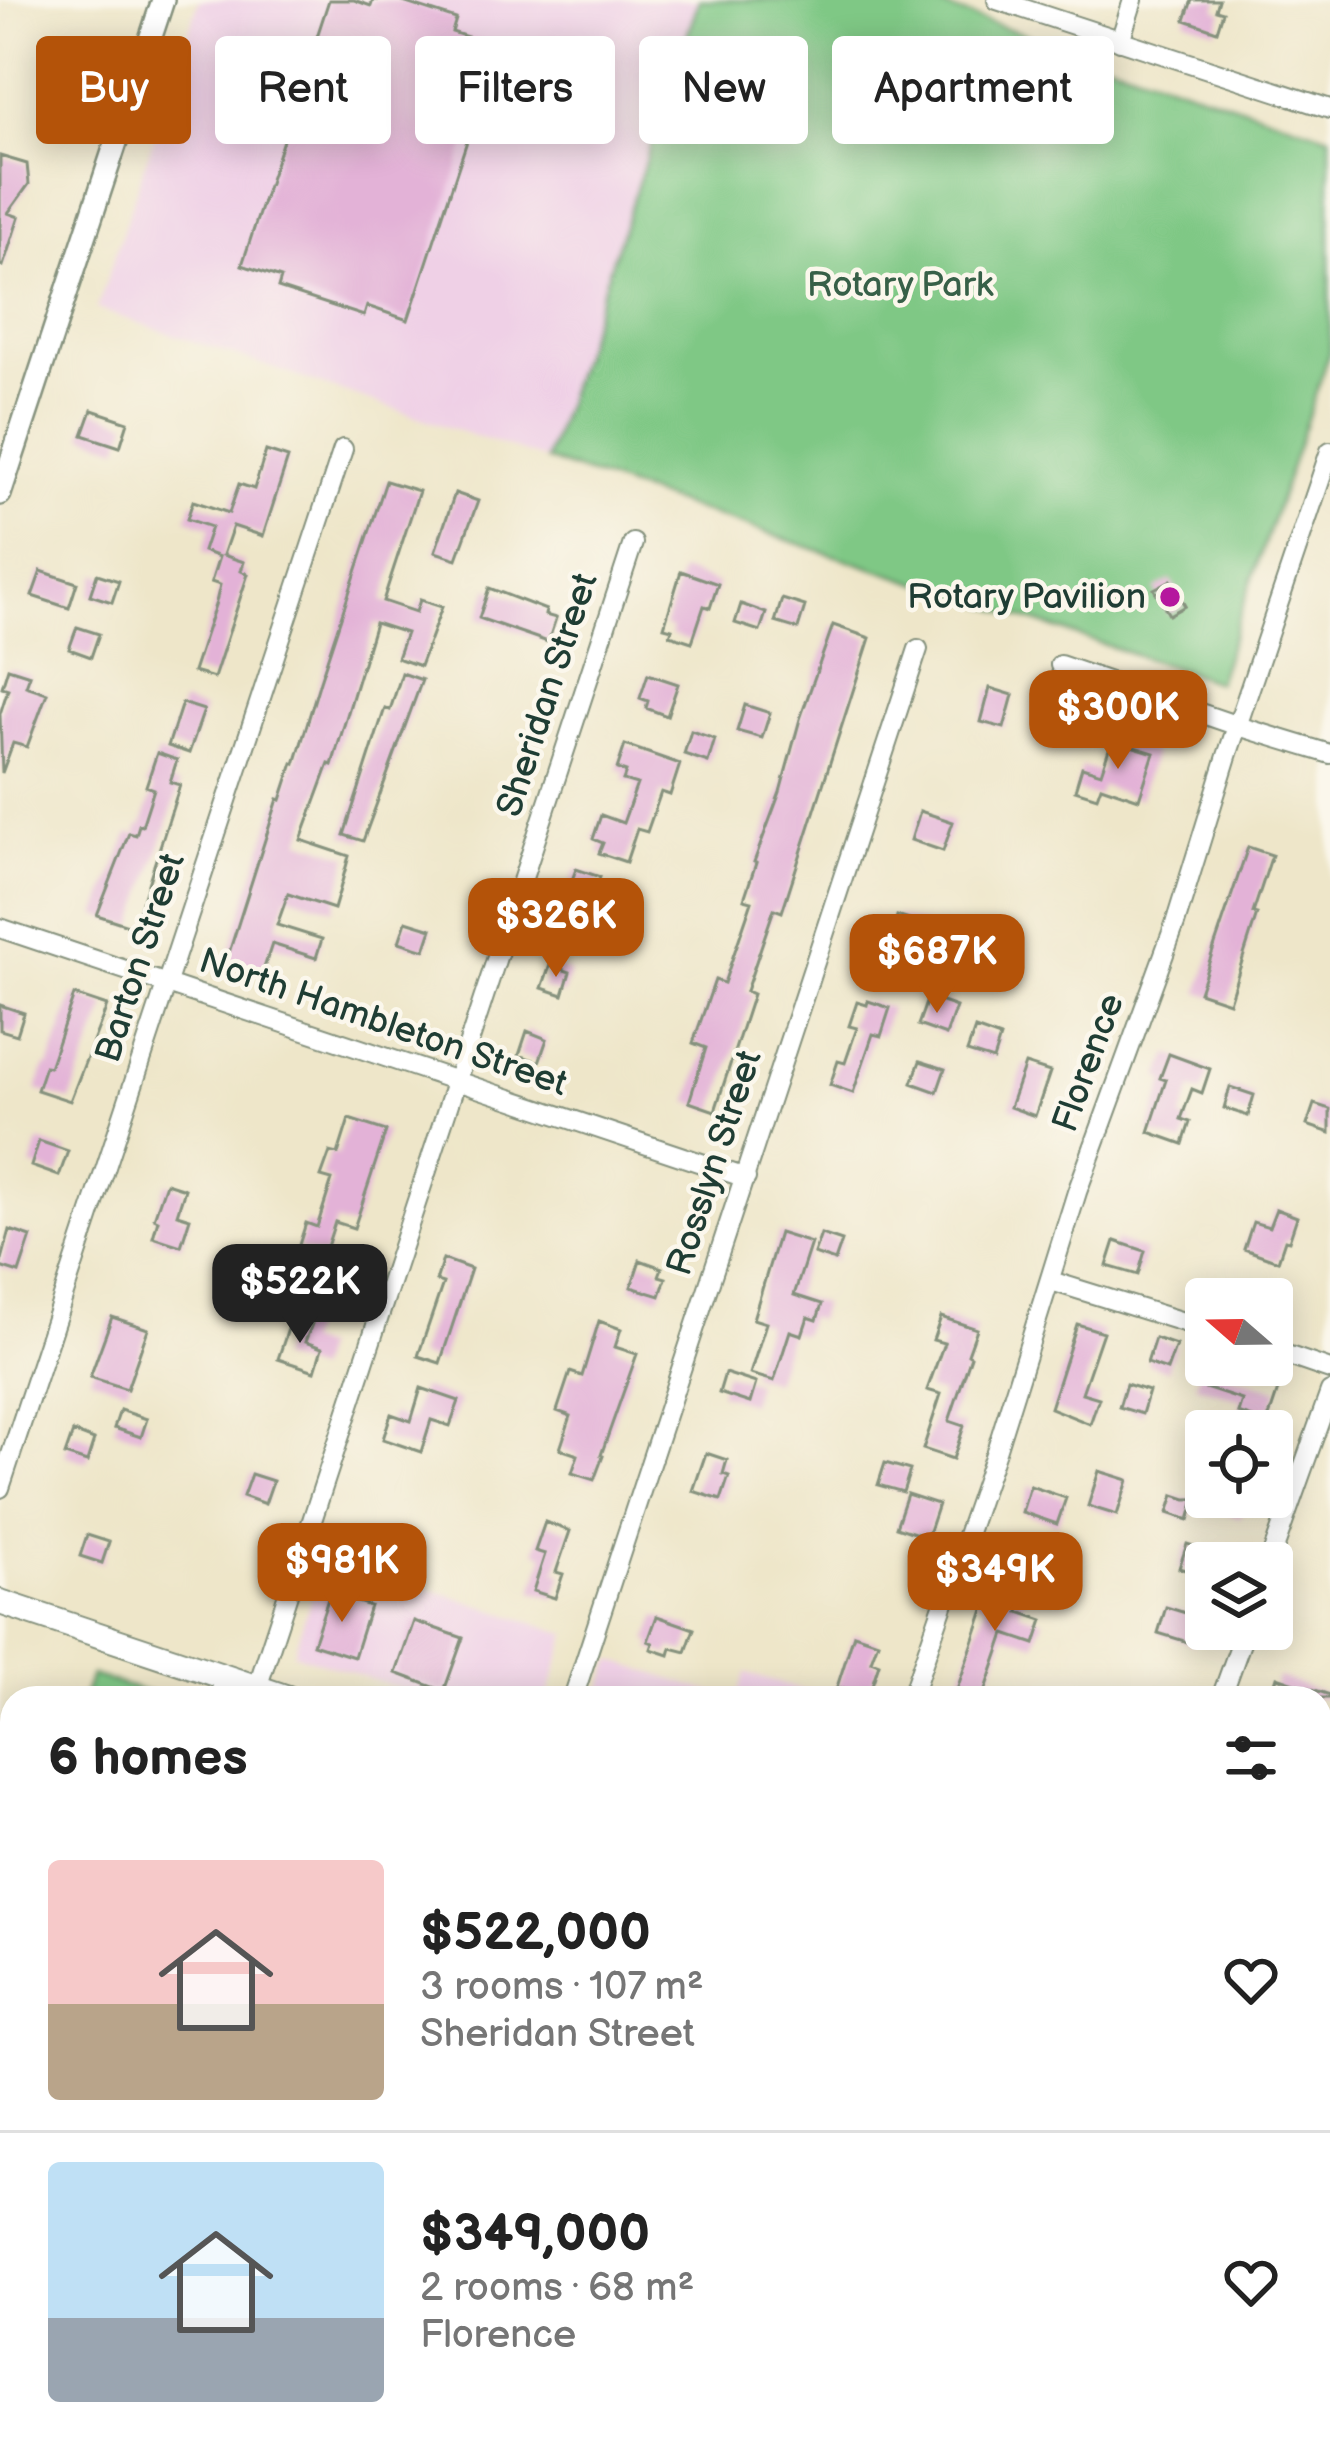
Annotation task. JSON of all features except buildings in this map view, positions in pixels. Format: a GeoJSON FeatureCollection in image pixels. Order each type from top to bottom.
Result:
{"type":"FeatureCollection","features":[{"type":"Feature","properties":{"kind":"main road"},"geometry":{"type":"LineString","coordinates":[[0,1602],[217,1686]]}},
{"type":"Feature","properties":{"kind":"street"},"geometry":{"type":"LineString","coordinates":[[0,494],[163,0]]}},
{"type":"Feature","properties":{"kind":"street"},"geometry":{"type":"LineString","coordinates":[[997,0],[1330,110]]}},
{"type":"Feature","properties":{"kind":"street"},"geometry":{"type":"LineString","coordinates":[[1120,41],[1133,0]]}},
{"type":"Feature","properties":{"kind":"street","name":"Barton Street"},"geometry":{"type":"LineString","coordinates":[[0,1487],[343,449]]}},
{"type":"Feature","properties":{"kind":"street","name":"Florence"},"geometry":{"type":"LineString","coordinates":[[915,1686],[1330,451]]}},
{"type":"Feature","properties":{"kind":"street","name":"Sheridan Street"},"geometry":{"type":"LineString","coordinates":[[258,1686],[633,543]]}},
{"type":"Feature","properties":{"kind":"street","name":"Rosslyn Street"},"geometry":{"type":"LineString","coordinates":[[577,1686],[918,649]]}},
{"type":"Feature","properties":{"kind":"street"},"geometry":{"type":"LineString","coordinates":[[1060,665],[1330,754]]}},
{"type":"Feature","properties":{"kind":"street","name":"North Hambleton Street"},"geometry":{"type":"LineString","coordinates":[[0,928],[746,1178]]}},
{"type":"Feature","properties":{"kind":"street"},"geometry":{"type":"LineString","coordinates":[[1051,1280],[1185,1322]]}},
{"type":"Feature","properties":{"kind":"street"},"geometry":{"type":"LineString","coordinates":[[1293,1357],[1330,1370]]}},
{"type":"Feature","properties":{"kind":"street"},"geometry":{"type":"LineString","coordinates":[[1276,1542],[1330,1392]]}},
{"type":"Feature","properties":{"kind":"street"},"geometry":{"type":"LineString","coordinates":[[1225,1686],[1238,1650]]}},
{"type":"Feature","properties":{"kind":"shaded area"},"geometry":{"type":"Polygon","coordinates":[[[199,0],[699,0],[687,36],[639,36],[639,144],[651,144],[546,460],[97,309],[151,144],[191,144],[191,36],[187,36],[199,0]]]}},
{"type":"Feature","properties":{"kind":"shaded area"},"geometry":{"type":"Polygon","coordinates":[[[325,1555],[568,1634],[551,1686],[392,1686],[293,1653],[325,1555]]]}},
{"type":"Feature","properties":{"kind":"shaded area"},"geometry":{"type":"Polygon","coordinates":[[[612,1660],[692,1686],[603,1686],[612,1660]]]}},
{"type":"Feature","properties":{"kind":"shaded area"},"geometry":{"type":"Polygon","coordinates":[[[746,1673],[788,1686],[741,1686],[746,1673]]]}},
{"type":"Feature","properties":{"kind":"green space","name":"Rotary Park"},"geometry":{"type":"Polygon","coordinates":[[[699,0],[922,0],[1030,36],[832,36],[832,144],[1114,144],[1114,64],[1330,136],[1330,352],[1217,682],[546,460],[651,144],[808,144],[808,36],[687,36],[699,0]]]}},
{"type":"Feature","properties":{"kind":"green space"},"geometry":{"type":"Polygon","coordinates":[[[91,1675],[126,1686],[87,1686],[91,1675]]]}},
{"type":"Feature","properties":{"kind":"place","name":"Rotary Pavilion"},"geometry":{"type":"Point","coordinates":[1170,597]}}]}
